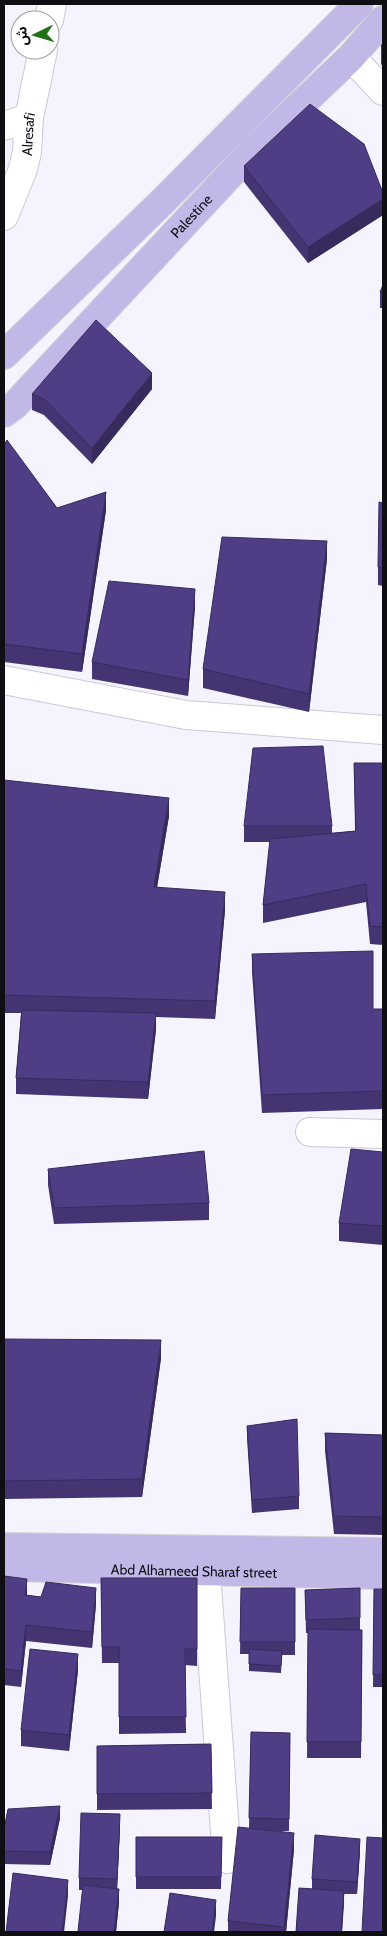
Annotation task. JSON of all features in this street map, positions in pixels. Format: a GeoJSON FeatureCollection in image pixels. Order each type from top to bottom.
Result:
{"type":"FeatureCollection","features":[{"type":"Feature","properties":{"kind":"main road"},"geometry":{"type":"LineString","coordinates":[[4,355],[163,202],[359,4]]}},
{"type":"Feature","properties":{"kind":"main road","name":"Palestine"},"geometry":{"type":"LineString","coordinates":[[4,413],[15,405],[254,149],[351,57],[383,20]]}},
{"type":"Feature","properties":{"kind":"main road","name":"Abd Alhameed Sharaf street"},"geometry":{"type":"LineString","coordinates":[[4,1547],[383,1552]]}},
{"type":"Feature","properties":{"kind":"main road","name":"Abd Alhameed Sharaf street"},"geometry":{"type":"LineString","coordinates":[[4,1567],[383,1575]]}},
{"type":"Feature","properties":{"kind":"street"},"geometry":{"type":"LineString","coordinates":[[351,57],[383,91]]}},
{"type":"Feature","properties":{"kind":"street","name":"Alresafi"},"geometry":{"type":"LineString","coordinates":[[4,216],[23,169],[27,152],[29,118],[41,60]]}},
{"type":"Feature","properties":{"kind":"street"},"geometry":{"type":"LineString","coordinates":[[4,126],[29,118]]}},
{"type":"Feature","properties":{"kind":"street"},"geometry":{"type":"LineString","coordinates":[[4,680],[186,715],[383,730]]}},
{"type":"Feature","properties":{"kind":"street"},"geometry":{"type":"LineString","coordinates":[[310,1132],[383,1134]]}},
{"type":"Feature","properties":{"kind":"street"},"geometry":{"type":"LineString","coordinates":[[206,1572],[227,1860]]}},
{"type":"Feature","properties":{"kind":"building"},"geometry":{"type":"Polygon","coordinates":[[[310,104],[364,144],[383,193],[383,199],[308,247],[244,166],[310,104]]]}},
{"type":"Feature","properties":{"kind":"building"},"geometry":{"type":"Polygon","coordinates":[[[96,320],[152,373],[92,448],[44,399],[32,394],[96,320]]]}},
{"type":"Feature","properties":{"kind":"building"},"geometry":{"type":"Polygon","coordinates":[[[7,440],[57,508],[106,492],[82,654],[4,644],[4,445],[7,440]]]}},
{"type":"Feature","properties":{"kind":"building"},"geometry":{"type":"Polygon","coordinates":[[[379,502],[383,503],[383,568],[378,567],[379,502]]]}},
{"type":"Feature","properties":{"kind":"building"},"geometry":{"type":"Polygon","coordinates":[[[222,537],[327,541],[309,694],[203,669],[222,537]]]}},
{"type":"Feature","properties":{"kind":"building"},"geometry":{"type":"Polygon","coordinates":[[[109,581],[195,589],[188,680],[92,662],[109,581]]]}},
{"type":"Feature","properties":{"kind":"building"},"geometry":{"type":"Polygon","coordinates":[[[323,746],[332,826],[244,826],[253,748],[323,746]]]}},
{"type":"Feature","properties":{"kind":"building"},"geometry":{"type":"Polygon","coordinates":[[[354,763],[383,763],[383,927],[370,926],[366,884],[263,905],[270,839],[356,831],[354,763]]]}},
{"type":"Feature","properties":{"kind":"building"},"geometry":{"type":"Polygon","coordinates":[[[4,780],[169,798],[154,887],[225,892],[215,1001],[4,995],[4,780]]]}},
{"type":"Feature","properties":{"kind":"building"},"geometry":{"type":"Polygon","coordinates":[[[373,951],[373,1009],[383,1009],[383,1091],[262,1095],[252,954],[373,951]]]}},
{"type":"Feature","properties":{"kind":"building"},"geometry":{"type":"Polygon","coordinates":[[[22,1010],[156,1013],[148,1082],[16,1078],[22,1010]]]}},
{"type":"Feature","properties":{"kind":"building"},"geometry":{"type":"Polygon","coordinates":[[[351,1149],[383,1152],[383,1226],[339,1223],[351,1149]]]}},
{"type":"Feature","properties":{"kind":"building"},"geometry":{"type":"Polygon","coordinates":[[[204,1151],[209,1203],[54,1208],[48,1169],[204,1151]]]}},
{"type":"Feature","properties":{"kind":"building"},"geometry":{"type":"Polygon","coordinates":[[[4,1339],[161,1340],[142,1479],[4,1481],[4,1339]]]}},
{"type":"Feature","properties":{"kind":"building"},"geometry":{"type":"Polygon","coordinates":[[[297,1419],[299,1496],[252,1500],[247,1426],[297,1419]]]}},
{"type":"Feature","properties":{"kind":"building"},"geometry":{"type":"Polygon","coordinates":[[[325,1433],[383,1435],[383,1517],[334,1516],[325,1433]]]}},
{"type":"Feature","properties":{"kind":"building"},"geometry":{"type":"Polygon","coordinates":[[[4,1576],[27,1579],[25,1595],[41,1597],[46,1582],[96,1588],[92,1632],[26,1625],[21,1671],[4,1669],[4,1576]]]}},
{"type":"Feature","properties":{"kind":"building"},"geometry":{"type":"Polygon","coordinates":[[[101,1578],[197,1578],[197,1649],[185,1649],[186,1717],[119,1717],[119,1647],[102,1647],[101,1578]]]}},
{"type":"Feature","properties":{"kind":"building"},"geometry":{"type":"Polygon","coordinates":[[[241,1588],[295,1588],[295,1642],[240,1642],[241,1588]]]}},
{"type":"Feature","properties":{"kind":"building"},"geometry":{"type":"Polygon","coordinates":[[[360,1588],[360,1618],[306,1620],[305,1590],[360,1588]]]}},
{"type":"Feature","properties":{"kind":"building"},"geometry":{"type":"Polygon","coordinates":[[[374,1589],[383,1589],[383,1675],[373,1675],[374,1589]]]}},
{"type":"Feature","properties":{"kind":"building"},"geometry":{"type":"Polygon","coordinates":[[[308,1629],[362,1630],[361,1742],[307,1742],[308,1629]]]}},
{"type":"Feature","properties":{"kind":"building"},"geometry":{"type":"Polygon","coordinates":[[[30,1649],[78,1654],[69,1735],[21,1730],[30,1649]]]}},
{"type":"Feature","properties":{"kind":"building"},"geometry":{"type":"Polygon","coordinates":[[[249,1649],[282,1651],[281,1666],[249,1664],[249,1649]]]}},
{"type":"Feature","properties":{"kind":"building"},"geometry":{"type":"Polygon","coordinates":[[[251,1732],[290,1733],[289,1819],[249,1818],[251,1732]]]}},
{"type":"Feature","properties":{"kind":"building"},"geometry":{"type":"Polygon","coordinates":[[[211,1744],[212,1793],[97,1794],[97,1746],[211,1744]]]}},
{"type":"Feature","properties":{"kind":"building"},"geometry":{"type":"Polygon","coordinates":[[[60,1806],[50,1852],[4,1851],[4,1829],[8,1809],[60,1806]]]}},
{"type":"Feature","properties":{"kind":"building"},"geometry":{"type":"Polygon","coordinates":[[[81,1813],[120,1814],[117,1879],[79,1878],[81,1813]]]}},
{"type":"Feature","properties":{"kind":"building"},"geometry":{"type":"Polygon","coordinates":[[[238,1827],[294,1833],[284,1927],[228,1921],[238,1827]]]}},
{"type":"Feature","properties":{"kind":"building"},"geometry":{"type":"Polygon","coordinates":[[[315,1835],[360,1839],[357,1882],[312,1879],[315,1835]]]}},
{"type":"Feature","properties":{"kind":"building"},"geometry":{"type":"Polygon","coordinates":[[[136,1837],[222,1837],[221,1877],[136,1877],[136,1837]]]}},
{"type":"Feature","properties":{"kind":"building"},"geometry":{"type":"Polygon","coordinates":[[[367,1837],[383,1838],[383,1932],[362,1932],[367,1837]]]}},
{"type":"Feature","properties":{"kind":"building"},"geometry":{"type":"Polygon","coordinates":[[[13,1873],[68,1880],[62,1932],[6,1932],[13,1873]]]}},
{"type":"Feature","properties":{"kind":"building"},"geometry":{"type":"Polygon","coordinates":[[[83,1885],[119,1889],[114,1932],[78,1931],[83,1885]]]}},
{"type":"Feature","properties":{"kind":"building"},"geometry":{"type":"Polygon","coordinates":[[[299,1888],[344,1891],[341,1932],[296,1932],[299,1888]]]}},
{"type":"Feature","properties":{"kind":"building"},"geometry":{"type":"Polygon","coordinates":[[[170,1893],[216,1900],[212,1932],[164,1932],[170,1893]]]}}]}
